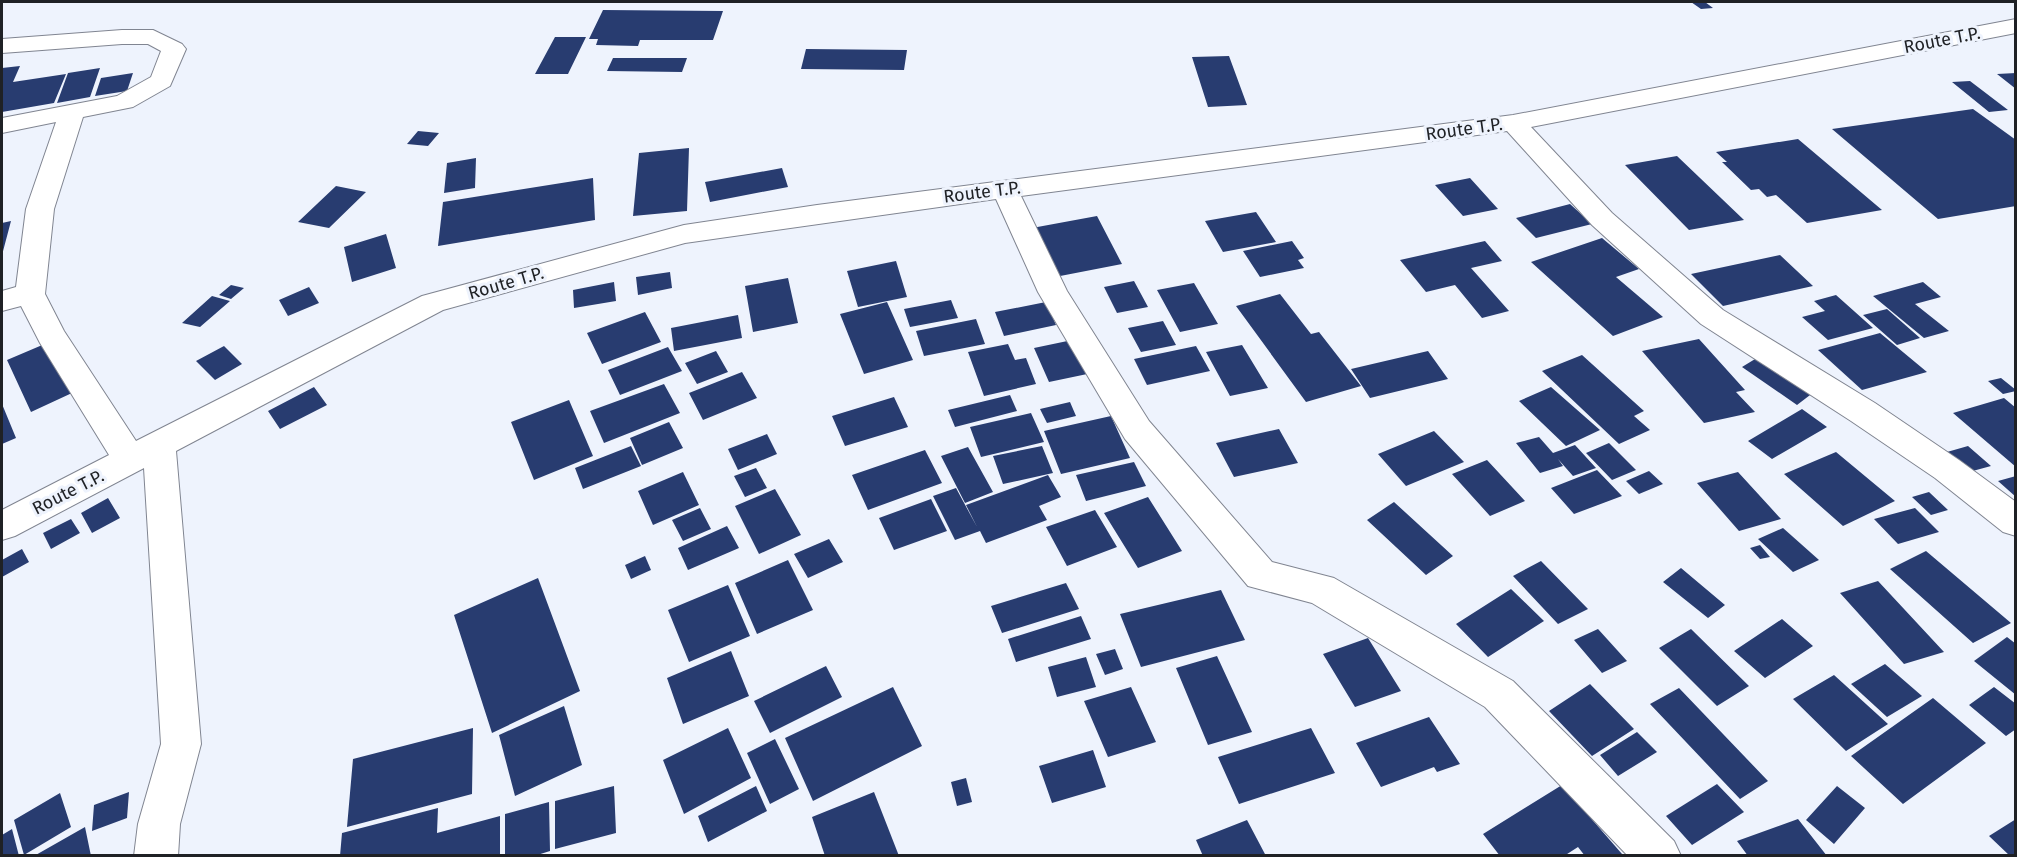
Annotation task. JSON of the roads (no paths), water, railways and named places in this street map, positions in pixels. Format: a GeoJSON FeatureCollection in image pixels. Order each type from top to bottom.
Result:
{"type":"FeatureCollection","features":[{"type":"Feature","properties":{"kind":"street","name":"Route T.P."},"geometry":{"type":"LineString","coordinates":[[2,526],[433,303],[684,234],[817,214],[1513,123],[2016,26]]}},
{"type":"Feature","properties":{"kind":"street"},"geometry":{"type":"LineString","coordinates":[[2,46],[122,37],[153,37],[174,49],[161,81],[124,102],[2,126]]}},
{"type":"Feature","properties":{"kind":"street"},"geometry":{"type":"LineString","coordinates":[[72,112],[40,209],[30,294],[51,334],[144,452],[181,744],[159,824],[156,855]]}},
{"type":"Feature","properties":{"kind":"street"},"geometry":{"type":"LineString","coordinates":[[1513,123],[1602,219],[1712,317],[1863,412],[1947,469],[2016,522]]}},
{"type":"Feature","properties":{"kind":"street"},"geometry":{"type":"LineString","coordinates":[[1005,190],[1053,292],[1137,430],[1261,575],[1321,589],[1499,694],[1659,855]]}},
{"type":"Feature","properties":{"kind":"street"},"geometry":{"type":"LineString","coordinates":[[2,301],[30,294]]}}]}
